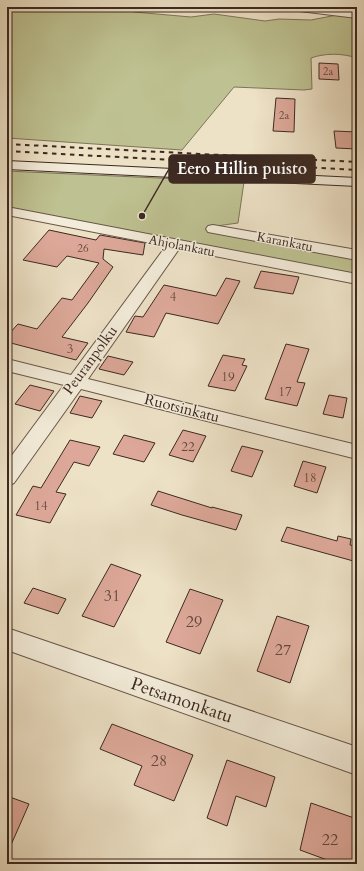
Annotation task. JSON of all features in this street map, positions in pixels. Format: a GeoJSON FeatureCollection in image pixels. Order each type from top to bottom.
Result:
{"type":"FeatureCollection","features":[{"type":"Feature","properties":{"kind":"street"},"geometry":{"type":"LineString","coordinates":[[291,7],[357,15]]}},
{"type":"Feature","properties":{"kind":"street"},"geometry":{"type":"LineString","coordinates":[[7,165],[357,182]]}},
{"type":"Feature","properties":{"kind":"street","name":"Ahjolankatu"},"geometry":{"type":"LineString","coordinates":[[7,211],[357,279]]}},
{"type":"Feature","properties":{"kind":"street","name":"Karankatu"},"geometry":{"type":"LineString","coordinates":[[213,229],[357,255]]}},
{"type":"Feature","properties":{"kind":"street","name":"Peuranpolku"},"geometry":{"type":"LineString","coordinates":[[7,478],[74,382],[175,244]]}},
{"type":"Feature","properties":{"kind":"street","name":"Ruotsinkatu"},"geometry":{"type":"LineString","coordinates":[[7,365],[357,452]]}},
{"type":"Feature","properties":{"kind":"street","name":"Petsamonkatu"},"geometry":{"type":"LineString","coordinates":[[7,639],[357,761]]}},
{"type":"Feature","properties":{"kind":"green space"},"geometry":{"type":"Polygon","coordinates":[[[7,7],[126,7],[134,12],[191,17],[214,14],[265,21],[279,19],[311,20],[337,15],[357,17],[357,58],[334,54],[311,58],[312,89],[304,90],[234,87],[182,150],[7,138],[7,7]]]}},
{"type":"Feature","properties":{"kind":"green space"},"geometry":{"type":"Polygon","coordinates":[[[7,171],[244,182],[238,223],[209,227],[357,259],[357,274],[7,209],[7,171]]]}},
{"type":"Feature","properties":{"kind":"building"},"geometry":{"type":"Polygon","coordinates":[[[319,63],[338,64],[339,80],[319,79],[319,63]]]}},
{"type":"Feature","properties":{"kind":"building"},"geometry":{"type":"Polygon","coordinates":[[[276,98],[295,99],[294,132],[273,131],[276,98]]]}},
{"type":"Feature","properties":{"kind":"building"},"geometry":{"type":"Polygon","coordinates":[[[334,131],[357,132],[357,149],[336,148],[334,131]]]}},
{"type":"Feature","properties":{"kind":"building"},"geometry":{"type":"Polygon","coordinates":[[[49,230],[96,240],[100,235],[145,243],[143,255],[104,249],[103,259],[113,267],[62,337],[88,343],[76,360],[7,342],[7,336],[18,324],[37,329],[62,298],[72,300],[99,263],[67,256],[57,267],[23,260],[49,230]]]}},
{"type":"Feature","properties":{"kind":"building"},"geometry":{"type":"Polygon","coordinates":[[[261,271],[299,277],[293,294],[254,288],[261,271]]]}},
{"type":"Feature","properties":{"kind":"building"},"geometry":{"type":"Polygon","coordinates":[[[226,278],[240,281],[218,324],[166,313],[154,337],[126,332],[135,316],[143,317],[164,285],[216,296],[226,278]]]}},
{"type":"Feature","properties":{"kind":"building"},"geometry":{"type":"Polygon","coordinates":[[[286,344],[309,349],[297,382],[305,383],[297,406],[265,399],[286,344]]]}},
{"type":"Feature","properties":{"kind":"building"},"geometry":{"type":"Polygon","coordinates":[[[223,355],[245,359],[242,365],[247,366],[235,391],[208,386],[223,355]]]}},
{"type":"Feature","properties":{"kind":"building"},"geometry":{"type":"Polygon","coordinates":[[[108,356],[133,362],[124,375],[99,369],[108,356]]]}},
{"type":"Feature","properties":{"kind":"building"},"geometry":{"type":"Polygon","coordinates":[[[30,385],[54,391],[40,411],[15,404],[30,385]]]}},
{"type":"Feature","properties":{"kind":"building"},"geometry":{"type":"Polygon","coordinates":[[[329,395],[347,398],[343,418],[323,414],[329,395]]]}},
{"type":"Feature","properties":{"kind":"building"},"geometry":{"type":"Polygon","coordinates":[[[80,396],[102,401],[92,418],[70,413],[80,396]]]}},
{"type":"Feature","properties":{"kind":"building"},"geometry":{"type":"Polygon","coordinates":[[[183,430],[206,436],[193,462],[169,455],[183,430]]]}},
{"type":"Feature","properties":{"kind":"building"},"geometry":{"type":"Polygon","coordinates":[[[124,435],[155,443],[144,462],[113,454],[124,435]]]}},
{"type":"Feature","properties":{"kind":"building"},"geometry":{"type":"Polygon","coordinates":[[[70,440],[100,447],[89,466],[74,462],[56,492],[66,494],[50,523],[16,515],[33,486],[41,488],[70,440]]]}},
{"type":"Feature","properties":{"kind":"building"},"geometry":{"type":"Polygon","coordinates":[[[242,446],[263,451],[252,477],[231,471],[242,446]]]}},
{"type":"Feature","properties":{"kind":"building"},"geometry":{"type":"Polygon","coordinates":[[[303,461],[326,467],[317,493],[294,486],[303,461]]]}},
{"type":"Feature","properties":{"kind":"building"},"geometry":{"type":"Polygon","coordinates":[[[158,491],[212,508],[242,515],[236,530],[182,515],[151,505],[158,491]]]}},
{"type":"Feature","properties":{"kind":"building"},"geometry":{"type":"Polygon","coordinates":[[[287,527],[337,541],[338,536],[351,539],[350,545],[357,546],[357,562],[281,541],[287,527]]]}},
{"type":"Feature","properties":{"kind":"building"},"geometry":{"type":"Polygon","coordinates":[[[111,564],[141,575],[114,627],[82,616],[111,564]]]}},
{"type":"Feature","properties":{"kind":"building"},"geometry":{"type":"Polygon","coordinates":[[[33,588],[66,599],[58,614],[24,603],[33,588]]]}},
{"type":"Feature","properties":{"kind":"building"},"geometry":{"type":"Polygon","coordinates":[[[190,589],[223,600],[200,654],[166,642],[190,589]]]}},
{"type":"Feature","properties":{"kind":"building"},"geometry":{"type":"Polygon","coordinates":[[[277,616],[309,626],[290,683],[257,671],[277,616]]]}},
{"type":"Feature","properties":{"kind":"building"},"geometry":{"type":"Polygon","coordinates":[[[112,724],[193,755],[174,801],[134,785],[142,766],[100,749],[112,724]]]}},
{"type":"Feature","properties":{"kind":"building"},"geometry":{"type":"Polygon","coordinates":[[[227,760],[275,777],[266,807],[236,796],[227,826],[207,818],[227,760]]]}},
{"type":"Feature","properties":{"kind":"building"},"geometry":{"type":"Polygon","coordinates":[[[7,796],[29,804],[7,854],[7,796]]]}},
{"type":"Feature","properties":{"kind":"building"},"geometry":{"type":"Polygon","coordinates":[[[311,803],[357,819],[357,864],[338,864],[300,850],[311,803]]]}},
{"type":"Feature","properties":{"kind":"railway"},"geometry":{"type":"LineString","coordinates":[[7,144],[357,162]]}},
{"type":"Feature","properties":{"kind":"railway"},"geometry":{"type":"LineString","coordinates":[[7,151],[357,170]]}},
{"type":"Feature","properties":{"kind":"place","name":"Eero Hillin puisto"},"geometry":{"type":"Point","coordinates":[142,216]}}]}
